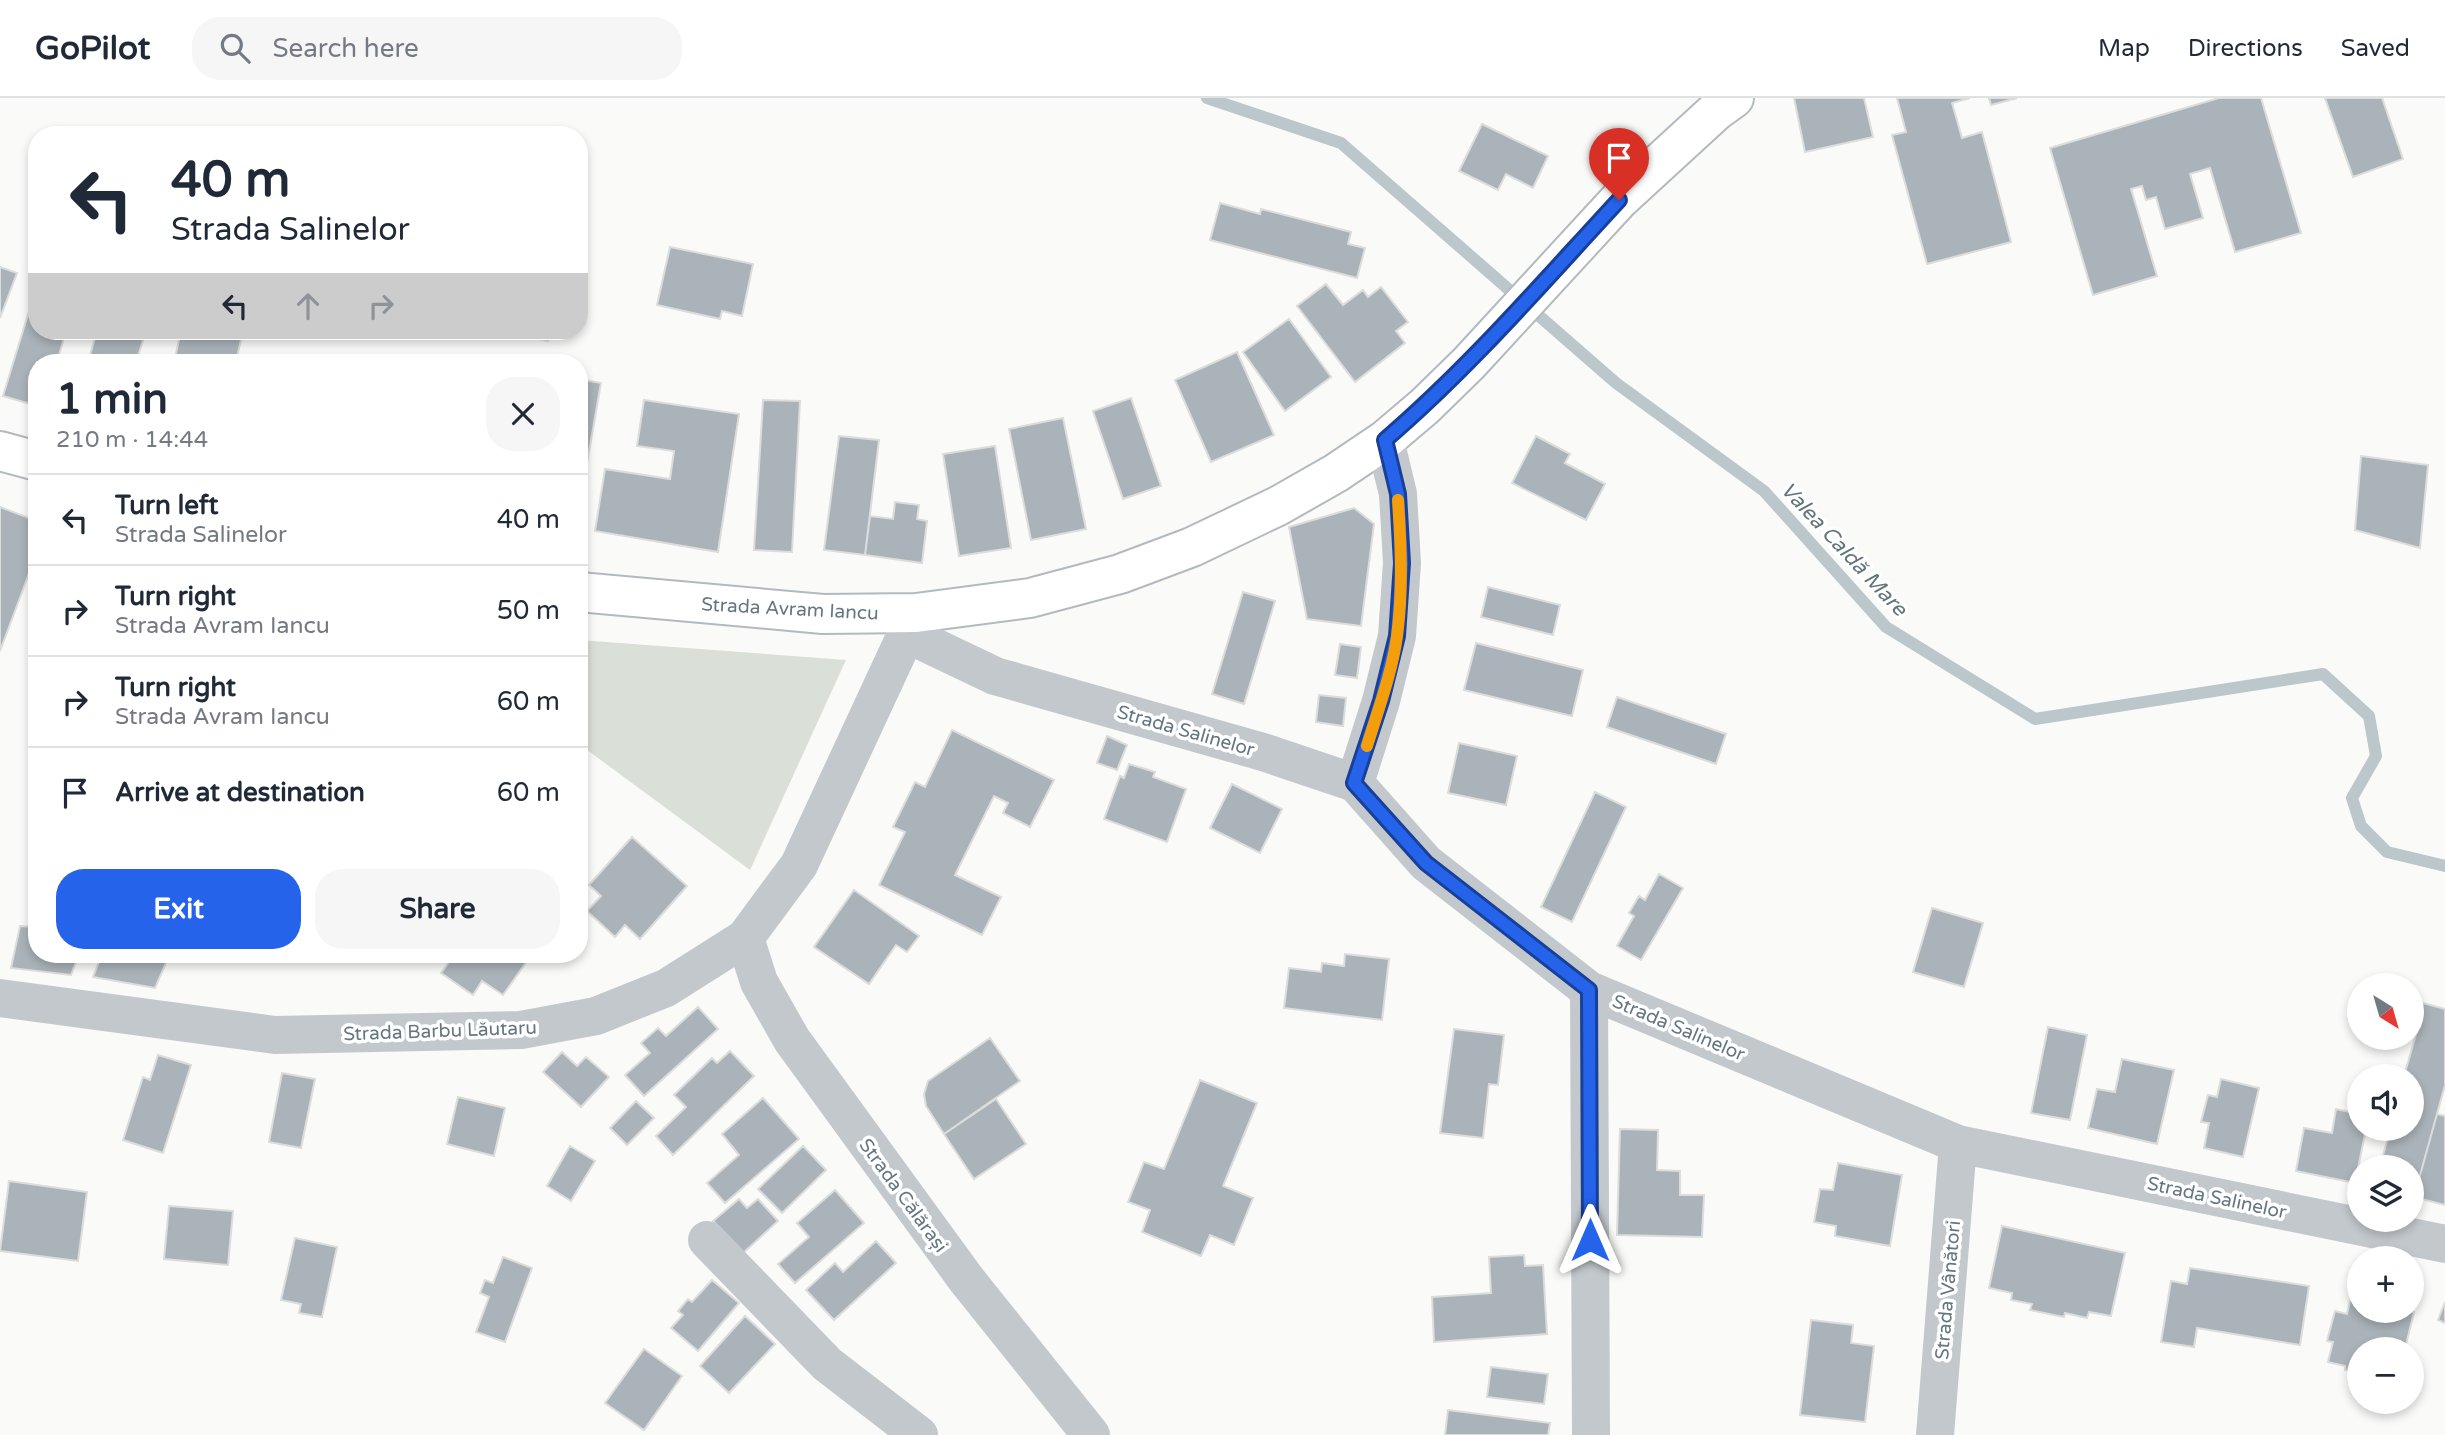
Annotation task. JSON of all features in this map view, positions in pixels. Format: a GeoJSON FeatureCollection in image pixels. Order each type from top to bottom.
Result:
{"type":"FeatureCollection","features":[{"type":"Feature","properties":{"kind":"main road"},"geometry":{"type":"LineString","coordinates":[[1619,200],[1699,98]]}},
{"type":"Feature","properties":{"kind":"main road"},"geometry":{"type":"LineString","coordinates":[[1619,200],[1716,111],[1734,98]]}},
{"type":"Feature","properties":{"kind":"main road","name":"Strada Avram Iancu"},"geometry":{"type":"LineString","coordinates":[[588,593],[911,624],[1030,598],[1121,573],[1192,547],[1278,506],[1336,473],[1385,440],[1469,363],[1619,200]]}},
{"type":"Feature","properties":{"kind":"main road"},"geometry":{"type":"LineString","coordinates":[[0,451],[28,459]]}},
{"type":"Feature","properties":{"kind":"street"},"geometry":{"type":"LineString","coordinates":[[1354,783],[1381,701],[1397,636],[1402,563],[1398,494],[1385,440]]}},
{"type":"Feature","properties":{"kind":"street","name":"Strada Salinelor"},"geometry":{"type":"LineString","coordinates":[[911,624],[995,676],[1263,752],[1354,783],[1426,863],[1589,990],[1958,1144],[2445,1244]]}},
{"type":"Feature","properties":{"kind":"street","name":"Strada Barbu Lăutaru"},"geometry":{"type":"LineString","coordinates":[[0,998],[275,1035],[521,1030],[596,1016],[666,988],[745,938],[799,865],[911,624]]}},
{"type":"Feature","properties":{"kind":"street","name":"Strada Călărași"},"geometry":{"type":"LineString","coordinates":[[745,938],[759,982],[792,1040],[965,1279],[1091,1435]]}},
{"type":"Feature","properties":{"kind":"street"},"geometry":{"type":"LineString","coordinates":[[1589,990],[1591,1435]]}},
{"type":"Feature","properties":{"kind":"street","name":"Strada Vânători"},"geometry":{"type":"LineString","coordinates":[[1935,1435],[1958,1144]]}},
{"type":"Feature","properties":{"kind":"street"},"geometry":{"type":"LineString","coordinates":[[707,1240],[827,1364],[919,1435]]}},
{"type":"Feature","properties":{"kind":"shaded area"},"geometry":{"type":"Polygon","coordinates":[[[588,641],[846,660],[750,870],[588,751],[588,641]]]}},
{"type":"Feature","properties":{"kind":"building"},"geometry":{"type":"Polygon","coordinates":[[[1794,98],[1864,98],[1873,137],[1805,152],[1794,98]]]}},
{"type":"Feature","properties":{"kind":"building"},"geometry":{"type":"Polygon","coordinates":[[[1897,98],[1970,98],[1952,103],[1962,138],[1982,132],[2011,242],[1927,264],[1892,135],[1906,132],[1897,98]]]}},
{"type":"Feature","properties":{"kind":"building"},"geometry":{"type":"Polygon","coordinates":[[[1989,98],[2017,98],[1991,105],[1989,98]]]}},
{"type":"Feature","properties":{"kind":"building"},"geometry":{"type":"Polygon","coordinates":[[[2219,98],[2261,98],[2301,233],[2235,252],[2210,168],[2190,174],[2203,218],[2165,229],[2156,197],[2146,200],[2142,186],[2131,189],[2157,276],[2093,295],[2050,148],[2219,98]]]}},
{"type":"Feature","properties":{"kind":"building"},"geometry":{"type":"Polygon","coordinates":[[[2325,98],[2382,98],[2403,159],[2353,177],[2325,98]]]}},
{"type":"Feature","properties":{"kind":"building"},"geometry":{"type":"Polygon","coordinates":[[[1482,124],[1548,156],[1533,188],[1506,174],[1498,190],[1459,171],[1482,124]]]}},
{"type":"Feature","properties":{"kind":"building"},"geometry":{"type":"Polygon","coordinates":[[[1220,203],[1260,214],[1261,209],[1351,232],[1348,244],[1365,248],[1357,278],[1210,240],[1220,203]]]}},
{"type":"Feature","properties":{"kind":"building"},"geometry":{"type":"Polygon","coordinates":[[[670,247],[753,264],[742,316],[722,311],[720,319],[657,305],[670,247]]]}},
{"type":"Feature","properties":{"kind":"building"},"geometry":{"type":"Polygon","coordinates":[[[0,267],[17,273],[0,318],[0,267]]]}},
{"type":"Feature","properties":{"kind":"building"},"geometry":{"type":"Polygon","coordinates":[[[1326,284],[1343,305],[1363,290],[1368,297],[1381,287],[1408,322],[1396,331],[1405,343],[1355,382],[1297,306],[1326,284]]]}},
{"type":"Feature","properties":{"kind":"building"},"geometry":{"type":"Polygon","coordinates":[[[28,314],[28,340],[63,340],[59,354],[28,354],[28,403],[3,396],[28,314]]]}},
{"type":"Feature","properties":{"kind":"building"},"geometry":{"type":"Polygon","coordinates":[[[1289,319],[1331,377],[1285,411],[1243,352],[1289,319]]]}},
{"type":"Feature","properties":{"kind":"building"},"geometry":{"type":"Polygon","coordinates":[[[94,340],[143,340],[139,354],[90,354],[94,340]]]}},
{"type":"Feature","properties":{"kind":"building"},"geometry":{"type":"Polygon","coordinates":[[[179,340],[241,340],[238,354],[176,354],[179,340]]]}},
{"type":"Feature","properties":{"kind":"building"},"geometry":{"type":"Polygon","coordinates":[[[1237,352],[1274,435],[1211,462],[1175,380],[1237,352]]]}},
{"type":"Feature","properties":{"kind":"building"},"geometry":{"type":"Polygon","coordinates":[[[588,381],[601,383],[588,457],[588,381]]]}},
{"type":"Feature","properties":{"kind":"building"},"geometry":{"type":"Polygon","coordinates":[[[1131,398],[1161,486],[1123,499],[1093,411],[1131,398]]]}},
{"type":"Feature","properties":{"kind":"building"},"geometry":{"type":"Polygon","coordinates":[[[644,400],[739,414],[718,552],[595,531],[605,469],[670,479],[674,451],[637,446],[644,400]]]}},
{"type":"Feature","properties":{"kind":"building"},"geometry":{"type":"Polygon","coordinates":[[[763,400],[800,401],[792,552],[754,550],[763,400]]]}},
{"type":"Feature","properties":{"kind":"building"},"geometry":{"type":"Polygon","coordinates":[[[1063,418],[1086,529],[1031,540],[1009,429],[1063,418]]]}},
{"type":"Feature","properties":{"kind":"building"},"geometry":{"type":"Polygon","coordinates":[[[839,436],[879,440],[865,555],[824,550],[839,436]]]}},
{"type":"Feature","properties":{"kind":"building"},"geometry":{"type":"Polygon","coordinates":[[[1536,436],[1570,454],[1565,463],[1605,484],[1586,520],[1512,483],[1536,436]]]}},
{"type":"Feature","properties":{"kind":"building"},"geometry":{"type":"Polygon","coordinates":[[[995,446],[1011,548],[959,556],[943,454],[995,446]]]}},
{"type":"Feature","properties":{"kind":"building"},"geometry":{"type":"Polygon","coordinates":[[[2361,456],[2428,465],[2420,548],[2355,530],[2361,456]]]}},
{"type":"Feature","properties":{"kind":"building"},"geometry":{"type":"Polygon","coordinates":[[[895,502],[919,505],[917,519],[927,521],[922,563],[865,555],[870,516],[893,519],[895,502]]]}},
{"type":"Feature","properties":{"kind":"building"},"geometry":{"type":"Polygon","coordinates":[[[0,507],[28,518],[28,576],[0,651],[0,507]]]}},
{"type":"Feature","properties":{"kind":"building"},"geometry":{"type":"Polygon","coordinates":[[[1354,508],[1374,524],[1361,626],[1307,619],[1289,527],[1354,508]]]}},
{"type":"Feature","properties":{"kind":"building"},"geometry":{"type":"Polygon","coordinates":[[[1488,587],[1560,605],[1553,635],[1481,617],[1488,587]]]}},
{"type":"Feature","properties":{"kind":"building"},"geometry":{"type":"Polygon","coordinates":[[[1243,592],[1275,601],[1244,704],[1212,694],[1243,592]]]}},
{"type":"Feature","properties":{"kind":"building"},"geometry":{"type":"Polygon","coordinates":[[[1476,643],[1583,670],[1572,716],[1464,690],[1476,643]]]}},
{"type":"Feature","properties":{"kind":"building"},"geometry":{"type":"Polygon","coordinates":[[[1340,644],[1361,647],[1357,678],[1335,675],[1340,644]]]}},
{"type":"Feature","properties":{"kind":"building"},"geometry":{"type":"Polygon","coordinates":[[[1319,695],[1346,698],[1343,726],[1316,722],[1319,695]]]}},
{"type":"Feature","properties":{"kind":"building"},"geometry":{"type":"Polygon","coordinates":[[[1617,697],[1726,734],[1716,764],[1607,727],[1617,697]]]}},
{"type":"Feature","properties":{"kind":"building"},"geometry":{"type":"Polygon","coordinates":[[[952,730],[1054,780],[1030,827],[1003,813],[1008,803],[994,796],[955,875],[1001,897],[982,935],[879,885],[905,832],[893,827],[915,782],[925,787],[952,730]]]}},
{"type":"Feature","properties":{"kind":"building"},"geometry":{"type":"Polygon","coordinates":[[[1107,736],[1127,745],[1117,770],[1097,763],[1107,736]]]}},
{"type":"Feature","properties":{"kind":"building"},"geometry":{"type":"Polygon","coordinates":[[[1459,743],[1517,756],[1506,805],[1448,793],[1459,743]]]}},
{"type":"Feature","properties":{"kind":"building"},"geometry":{"type":"Polygon","coordinates":[[[1129,764],[1155,772],[1153,777],[1186,789],[1167,842],[1104,819],[1120,776],[1124,778],[1129,764]]]}},
{"type":"Feature","properties":{"kind":"building"},"geometry":{"type":"Polygon","coordinates":[[[1232,784],[1282,809],[1260,853],[1210,828],[1232,784]]]}},
{"type":"Feature","properties":{"kind":"building"},"geometry":{"type":"Polygon","coordinates":[[[1595,792],[1626,807],[1572,922],[1541,907],[1595,792]]]}},
{"type":"Feature","properties":{"kind":"building"},"geometry":{"type":"Polygon","coordinates":[[[632,837],[687,886],[640,939],[625,925],[615,937],[588,912],[601,896],[589,885],[632,837]]]}},
{"type":"Feature","properties":{"kind":"building"},"geometry":{"type":"Polygon","coordinates":[[[1659,874],[1683,888],[1641,960],[1617,946],[1634,916],[1629,913],[1639,896],[1645,900],[1659,874]]]}},
{"type":"Feature","properties":{"kind":"building"},"geometry":{"type":"Polygon","coordinates":[[[854,890],[919,936],[907,952],[896,945],[869,984],[814,947],[854,890]]]}},
{"type":"Feature","properties":{"kind":"building"},"geometry":{"type":"Polygon","coordinates":[[[1932,908],[1983,923],[1964,987],[1913,972],[1932,908]]]}},
{"type":"Feature","properties":{"kind":"building"},"geometry":{"type":"Polygon","coordinates":[[[20,926],[28,926],[28,963],[76,963],[71,975],[11,968],[20,926]]]}},
{"type":"Feature","properties":{"kind":"building"},"geometry":{"type":"Polygon","coordinates":[[[1345,954],[1389,959],[1382,1020],[1284,1008],[1289,968],[1321,972],[1322,963],[1344,966],[1345,954]]]}},
{"type":"Feature","properties":{"kind":"building"},"geometry":{"type":"Polygon","coordinates":[[[98,963],[166,963],[155,988],[93,977],[98,963]]]}},
{"type":"Feature","properties":{"kind":"building"},"geometry":{"type":"Polygon","coordinates":[[[448,963],[526,963],[503,995],[482,981],[473,995],[441,973],[448,963]]]}},
{"type":"Feature","properties":{"kind":"building"},"geometry":{"type":"Polygon","coordinates":[[[2424,1003],[2445,1009],[2445,1085],[2424,1161],[2424,1155],[2383,1155],[2387,1141],[2424,1141],[2424,1064],[2407,1064],[2412,1050],[2424,1050],[2424,1003]]]}},
{"type":"Feature","properties":{"kind":"building"},"geometry":{"type":"Polygon","coordinates":[[[698,1007],[718,1029],[644,1096],[625,1075],[650,1053],[641,1043],[658,1028],[666,1036],[698,1007]]]}},
{"type":"Feature","properties":{"kind":"building"},"geometry":{"type":"Polygon","coordinates":[[[2048,1027],[2087,1035],[2070,1120],[2031,1113],[2048,1027]]]}},
{"type":"Feature","properties":{"kind":"building"},"geometry":{"type":"Polygon","coordinates":[[[1454,1029],[1504,1035],[1498,1085],[1489,1084],[1483,1138],[1440,1133],[1454,1029]]]}},
{"type":"Feature","properties":{"kind":"building"},"geometry":{"type":"Polygon","coordinates":[[[990,1038],[1020,1081],[944,1134],[926,1106],[924,1094],[928,1081],[990,1038]]]}},
{"type":"Feature","properties":{"kind":"building"},"geometry":{"type":"Polygon","coordinates":[[[730,1051],[754,1076],[673,1155],[656,1136],[686,1107],[674,1095],[712,1058],[717,1063],[730,1051]]]}},
{"type":"Feature","properties":{"kind":"building"},"geometry":{"type":"Polygon","coordinates":[[[562,1052],[577,1066],[586,1057],[609,1077],[581,1107],[543,1072],[562,1052]]]}},
{"type":"Feature","properties":{"kind":"building"},"geometry":{"type":"Polygon","coordinates":[[[158,1055],[191,1065],[163,1153],[123,1140],[143,1077],[150,1080],[158,1055]]]}},
{"type":"Feature","properties":{"kind":"building"},"geometry":{"type":"Polygon","coordinates":[[[2122,1059],[2174,1070],[2157,1144],[2088,1128],[2097,1089],[2115,1092],[2122,1059]]]}},
{"type":"Feature","properties":{"kind":"building"},"geometry":{"type":"Polygon","coordinates":[[[282,1073],[315,1079],[301,1148],[269,1142],[282,1073]]]}},
{"type":"Feature","properties":{"kind":"building"},"geometry":{"type":"Polygon","coordinates":[[[2221,1079],[2259,1088],[2243,1157],[2204,1148],[2209,1123],[2201,1122],[2208,1095],[2217,1097],[2221,1079]]]}},
{"type":"Feature","properties":{"kind":"building"},"geometry":{"type":"Polygon","coordinates":[[[1200,1080],[1257,1103],[1223,1186],[1253,1198],[1234,1245],[1210,1235],[1201,1256],[1142,1232],[1150,1210],[1128,1202],[1144,1162],[1164,1169],[1200,1080]]]}},
{"type":"Feature","properties":{"kind":"building"},"geometry":{"type":"Polygon","coordinates":[[[458,1097],[505,1108],[494,1156],[447,1144],[458,1097]]]}},
{"type":"Feature","properties":{"kind":"building"},"geometry":{"type":"Polygon","coordinates":[[[763,1098],[799,1139],[725,1203],[707,1183],[739,1155],[722,1134],[763,1098]]]}},
{"type":"Feature","properties":{"kind":"building"},"geometry":{"type":"Polygon","coordinates":[[[996,1099],[1026,1144],[974,1179],[944,1134],[996,1099]]]}},
{"type":"Feature","properties":{"kind":"building"},"geometry":{"type":"Polygon","coordinates":[[[636,1101],[654,1118],[627,1145],[610,1128],[636,1101]]]}},
{"type":"Feature","properties":{"kind":"building"},"geometry":{"type":"Polygon","coordinates":[[[2336,1109],[2347,1111],[2347,1141],[2364,1141],[2361,1155],[2347,1155],[2347,1181],[2296,1171],[2304,1128],[2332,1133],[2336,1109]]]}},
{"type":"Feature","properties":{"kind":"building"},"geometry":{"type":"Polygon","coordinates":[[[2437,1114],[2445,1116],[2445,1205],[2424,1200],[2424,1161],[2437,1114]]]}},
{"type":"Feature","properties":{"kind":"building"},"geometry":{"type":"Polygon","coordinates":[[[1620,1129],[1658,1130],[1657,1170],[1680,1171],[1680,1195],[1704,1195],[1702,1237],[1617,1235],[1620,1129]]]}},
{"type":"Feature","properties":{"kind":"building"},"geometry":{"type":"Polygon","coordinates":[[[570,1146],[595,1161],[571,1201],[547,1186],[570,1146]]]}},
{"type":"Feature","properties":{"kind":"building"},"geometry":{"type":"Polygon","coordinates":[[[803,1146],[826,1170],[782,1213],[758,1189],[803,1146]]]}},
{"type":"Feature","properties":{"kind":"building"},"geometry":{"type":"Polygon","coordinates":[[[1838,1163],[1902,1175],[1890,1246],[1835,1236],[1836,1226],[1814,1222],[1820,1189],[1833,1190],[1838,1163]]]}},
{"type":"Feature","properties":{"kind":"building"},"geometry":{"type":"Polygon","coordinates":[[[9,1181],[87,1192],[78,1261],[0,1251],[9,1181]]]}},
{"type":"Feature","properties":{"kind":"building"},"geometry":{"type":"Polygon","coordinates":[[[835,1190],[864,1223],[795,1283],[778,1264],[809,1237],[797,1223],[835,1190]]]}},
{"type":"Feature","properties":{"kind":"building"},"geometry":{"type":"Polygon","coordinates":[[[739,1199],[747,1208],[758,1199],[778,1221],[742,1254],[713,1221],[739,1199]]]}},
{"type":"Feature","properties":{"kind":"building"},"geometry":{"type":"Polygon","coordinates":[[[169,1206],[233,1211],[228,1265],[164,1259],[169,1206]]]}},
{"type":"Feature","properties":{"kind":"building"},"geometry":{"type":"Polygon","coordinates":[[[2002,1226],[2125,1253],[2111,1316],[2089,1312],[2087,1318],[2065,1313],[2064,1317],[2030,1310],[2032,1304],[2011,1300],[2012,1293],[1989,1288],[2002,1226]]]}},
{"type":"Feature","properties":{"kind":"building"},"geometry":{"type":"Polygon","coordinates":[[[295,1238],[337,1247],[322,1317],[299,1313],[301,1304],[281,1300],[295,1238]]]}},
{"type":"Feature","properties":{"kind":"building"},"geometry":{"type":"Polygon","coordinates":[[[876,1241],[896,1263],[834,1320],[806,1290],[835,1263],[843,1272],[876,1241]]]}},
{"type":"Feature","properties":{"kind":"building"},"geometry":{"type":"Polygon","coordinates":[[[1524,1255],[1525,1266],[1543,1265],[1547,1334],[1434,1342],[1432,1297],[1491,1293],[1489,1257],[1524,1255]]]}},
{"type":"Feature","properties":{"kind":"building"},"geometry":{"type":"Polygon","coordinates":[[[503,1257],[532,1268],[505,1342],[476,1332],[489,1297],[480,1293],[485,1280],[493,1283],[503,1257]]]}},
{"type":"Feature","properties":{"kind":"building"},"geometry":{"type":"Polygon","coordinates":[[[2190,1268],[2309,1286],[2300,1345],[2197,1328],[2194,1347],[2161,1342],[2171,1281],[2187,1284],[2190,1268]]]}},
{"type":"Feature","properties":{"kind":"building"},"geometry":{"type":"Polygon","coordinates":[[[712,1280],[739,1303],[698,1351],[671,1328],[683,1315],[678,1311],[688,1299],[692,1302],[712,1280]]]}},
{"type":"Feature","properties":{"kind":"building"},"geometry":{"type":"Polygon","coordinates":[[[2445,1302],[2445,1323],[2438,1320],[2445,1302]]]}},
{"type":"Feature","properties":{"kind":"building"},"geometry":{"type":"Polygon","coordinates":[[[2335,1311],[2347,1314],[2347,1323],[2411,1323],[2408,1337],[2347,1337],[2345,1370],[2345,1366],[2328,1362],[2333,1342],[2327,1341],[2335,1311]]]}},
{"type":"Feature","properties":{"kind":"building"},"geometry":{"type":"Polygon","coordinates":[[[745,1316],[775,1344],[729,1393],[700,1366],[745,1316]]]}},
{"type":"Feature","properties":{"kind":"building"},"geometry":{"type":"Polygon","coordinates":[[[1811,1320],[1853,1325],[1851,1343],[1874,1346],[1865,1422],[1800,1415],[1811,1320]]]}},
{"type":"Feature","properties":{"kind":"building"},"geometry":{"type":"Polygon","coordinates":[[[644,1349],[682,1376],[644,1430],[605,1403],[644,1349]]]}},
{"type":"Feature","properties":{"kind":"building"},"geometry":{"type":"Polygon","coordinates":[[[1491,1367],[1548,1374],[1544,1404],[1487,1397],[1491,1367]]]}},
{"type":"Feature","properties":{"kind":"building"},"geometry":{"type":"Polygon","coordinates":[[[1448,1410],[1550,1423],[1548,1435],[1445,1435],[1448,1410]]]}},
{"type":"Feature","properties":{"kind":"waterway","name":"Valea Caldă Mare"},"geometry":{"type":"LineString","coordinates":[[1207,98],[1341,143],[1616,383],[1764,491],[1886,627],[2035,719],[2323,674],[2369,716],[2376,756],[2352,798],[2361,826],[2387,852],[2445,866]]}},
{"type":"Feature","properties":{"kind":"slow traffic"},"geometry":{"type":"LineString","coordinates":[[1367,746],[1397,636],[1402,563],[1398,500]]}},
{"type":"Feature","properties":{"kind":"route"},"geometry":{"type":"LineString","coordinates":[[1590,1240],[1589,990],[1426,863],[1354,783],[1381,701],[1397,636],[1402,563],[1398,494],[1385,440],[1469,363],[1619,200]]}}]}
